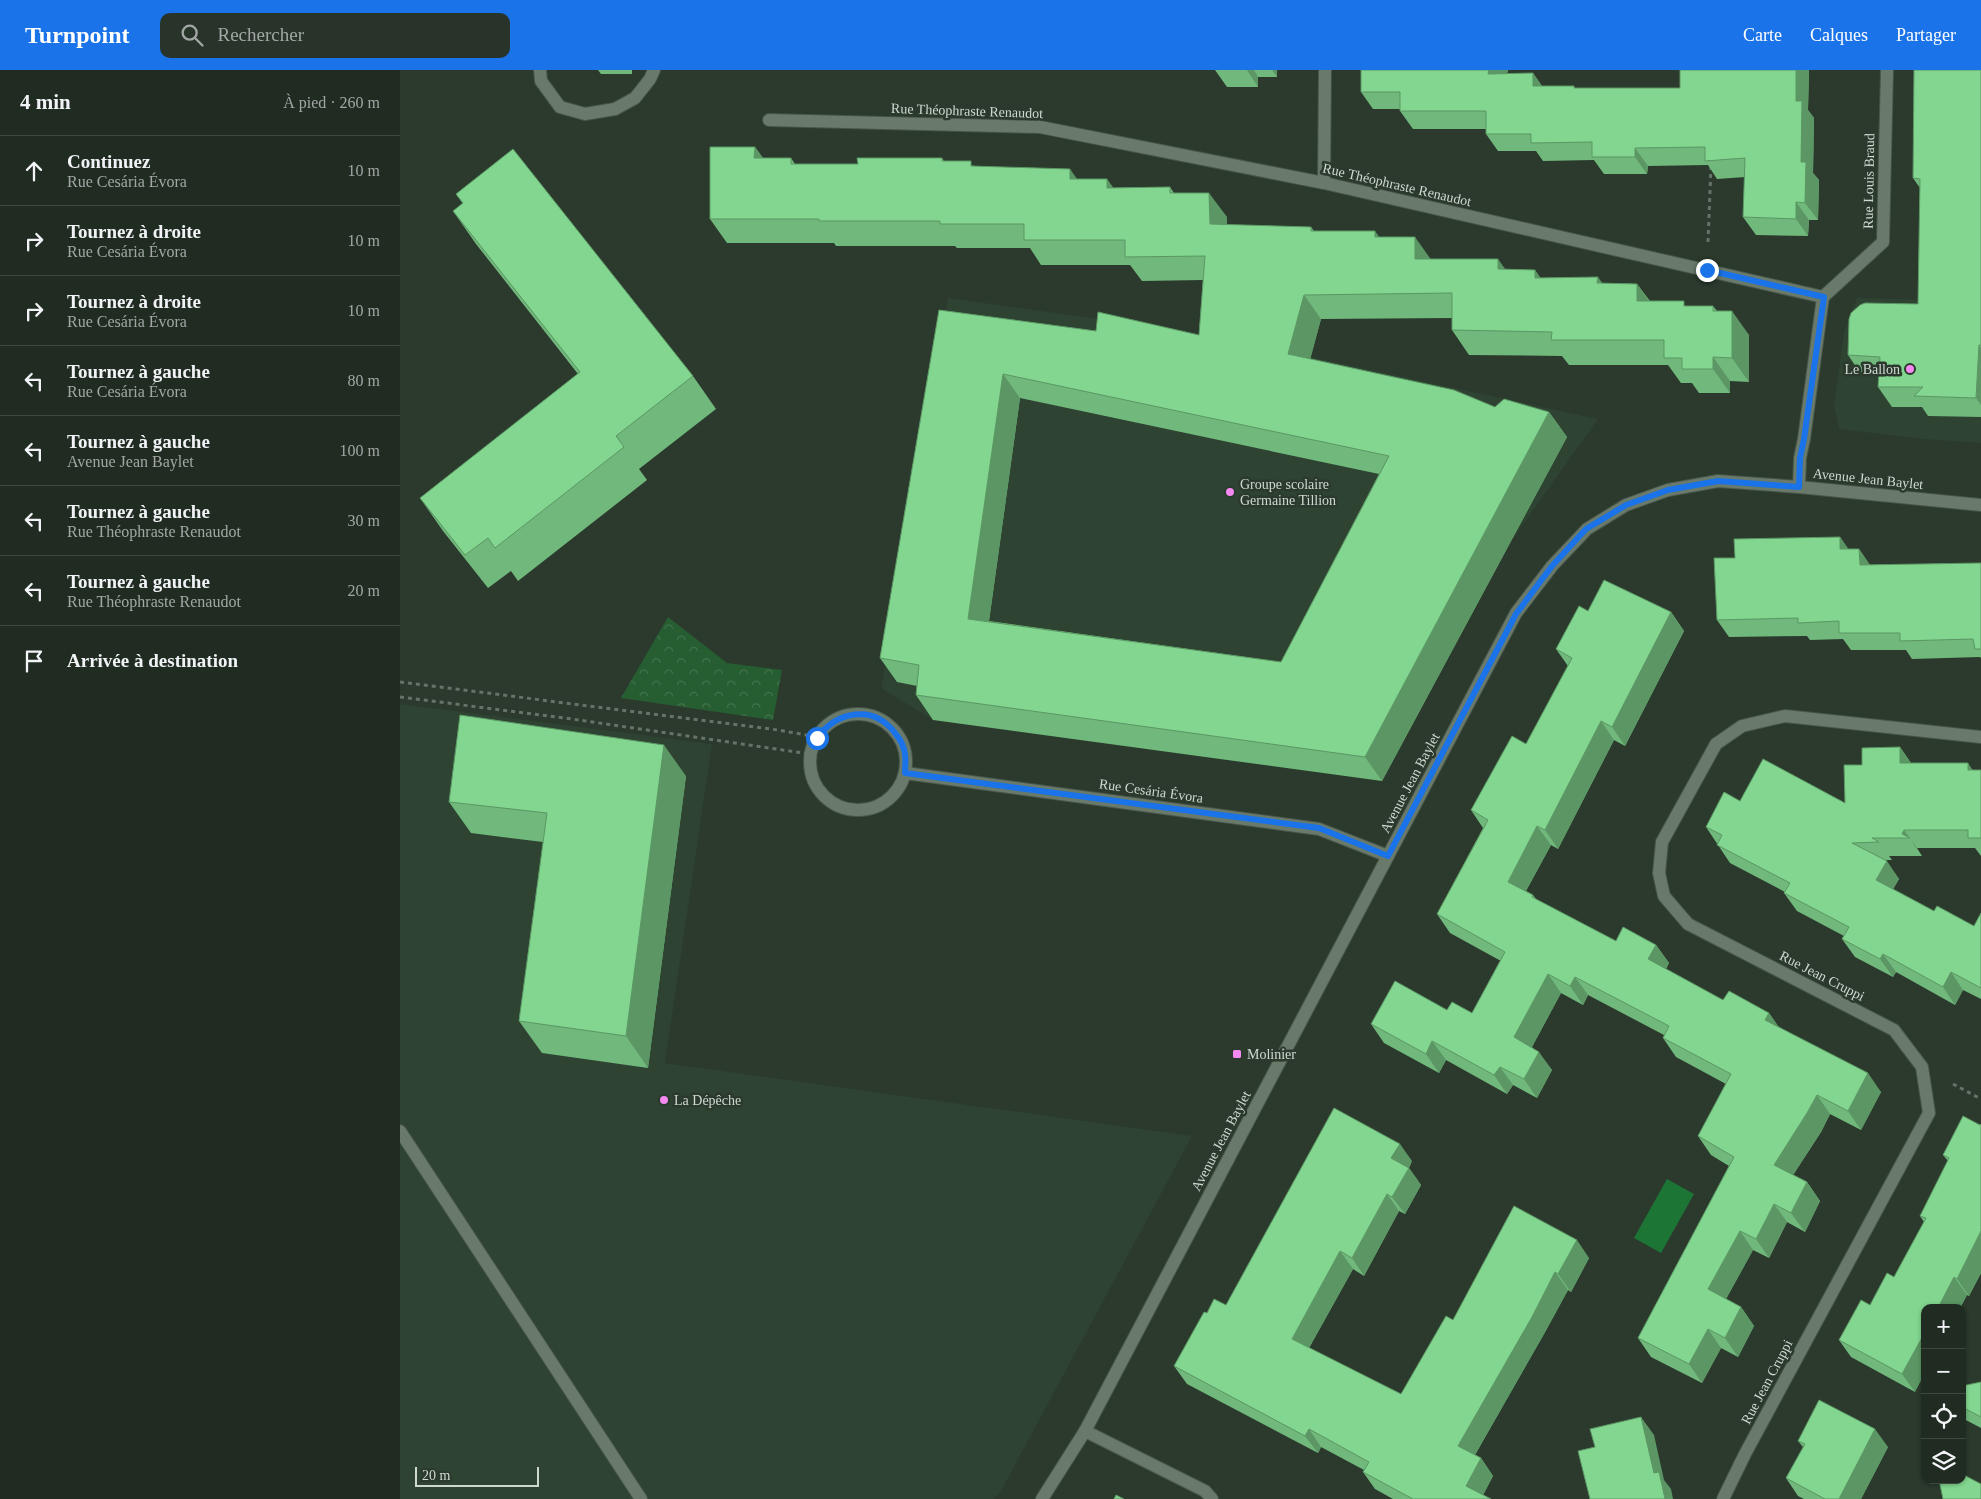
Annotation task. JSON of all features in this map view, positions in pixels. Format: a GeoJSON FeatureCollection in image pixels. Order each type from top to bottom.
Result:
{"type":"FeatureCollection","features":[{"type":"Feature","properties":{"kind":"street"},"geometry":{"type":"LineString","coordinates":[[540,70],[542,81],[560,107],[585,114],[615,109],[635,98],[650,79],[654,70]]}},
{"type":"Feature","properties":{"kind":"street"},"geometry":{"type":"LineString","coordinates":[[1324,183],[1325,70]]}},
{"type":"Feature","properties":{"kind":"street","name":"Rue Louis Braud"},"geometry":{"type":"LineString","coordinates":[[1824,297],[1883,242],[1887,70]]}},
{"type":"Feature","properties":{"kind":"street","name":"Rue Théophraste Renaudot"},"geometry":{"type":"LineString","coordinates":[[769,120],[1040,126],[1324,183],[1824,297]]}},
{"type":"Feature","properties":{"kind":"street"},"geometry":{"type":"LineString","coordinates":[[1799,487],[1800,458],[1824,297]]}},
{"type":"Feature","properties":{"kind":"street","name":"Avenue Jean Baylet"},"geometry":{"type":"LineString","coordinates":[[1042,1499],[1085,1431],[1516,614],[1552,566],[1586,529],[1626,505],[1668,490],[1718,481],[1981,505]]}},
{"type":"Feature","properties":{"kind":"street"},"geometry":{"type":"LineString","coordinates":[[865,714],[878,718],[891,727],[900,739],[905,752],[905,773],[894,795],[882,805],[867,810],[851,810],[837,805],[824,796],[815,784],[810,769],[810,754],[817,738],[825,726],[837,719],[850,715],[865,714]]}},
{"type":"Feature","properties":{"kind":"street","name":"Rue Jean Cruppi"},"geometry":{"type":"LineString","coordinates":[[1723,1499],[1750,1445],[1928,1114],[1922,1067],[1894,1030],[1688,924],[1664,896],[1659,873],[1662,842],[1716,744],[1742,726],[1785,716],[1981,737]]}},
{"type":"Feature","properties":{"kind":"street","name":"Rue Cesária Évora"},"geometry":{"type":"LineString","coordinates":[[905,773],[1319,828],[1388,856]]}},
{"type":"Feature","properties":{"kind":"street"},"geometry":{"type":"LineString","coordinates":[[400,1131],[633,1493],[641,1499]]}},
{"type":"Feature","properties":{"kind":"street"},"geometry":{"type":"LineString","coordinates":[[1085,1431],[1205,1491],[1212,1499]]}},
{"type":"Feature","properties":{"kind":"path"},"geometry":{"type":"LineString","coordinates":[[1707,270],[1711,164]]}},
{"type":"Feature","properties":{"kind":"path"},"geometry":{"type":"LineString","coordinates":[[400,682],[778,730],[817,738]]}},
{"type":"Feature","properties":{"kind":"path"},"geometry":{"type":"LineString","coordinates":[[400,697],[572,719],[810,754]]}},
{"type":"Feature","properties":{"kind":"shaded area","name":"Groupe scolaire Germaine Tillion"},"geometry":{"type":"Polygon","coordinates":[[[948,298],[1129,323],[1246,343],[1598,419],[1494,565],[1382,781],[933,720],[881,688],[948,298]]]}},
{"type":"Feature","properties":{"kind":"shaded area","name":"Le Ballon"},"geometry":{"type":"Polygon","coordinates":[[[1857,298],[1981,301],[1981,443],[1922,439],[1839,429],[1834,406],[1844,332],[1857,298]]]}},
{"type":"Feature","properties":{"kind":"shaded area","name":"La Dépêche"},"geometry":{"type":"Polygon","coordinates":[[[400,704],[712,744],[665,1063],[1192,1136],[1001,1491],[994,1499],[400,1499],[400,704]]]}},
{"type":"Feature","properties":{"kind":"shaded area"},"geometry":{"type":"Polygon","coordinates":[[[1667,1179],[1694,1194],[1661,1253],[1634,1238],[1667,1179]]]}},
{"type":"Feature","properties":{"kind":"green space"},"geometry":{"type":"Polygon","coordinates":[[[668,617],[727,663],[782,670],[773,720],[621,698],[668,617]]]}},
{"type":"Feature","properties":{"kind":"building"},"geometry":{"type":"Polygon","coordinates":[[[1361,70],[1489,70],[1488,74],[1533,73],[1533,86],[1680,88],[1680,70],[1796,70],[1796,101],[1802,101],[1801,162],[1806,162],[1805,203],[1796,202],[1796,219],[1743,217],[1745,158],[1705,161],[1705,147],[1635,148],[1635,157],[1592,157],[1592,142],[1531,143],[1531,134],[1486,134],[1486,111],[1400,111],[1400,92],[1361,92],[1361,70]]]}},
{"type":"Feature","properties":{"kind":"building"},"geometry":{"type":"Polygon","coordinates":[[[1914,70],[1981,70],[1981,345],[1979,345],[1976,398],[1914,396],[1923,387],[1878,387],[1880,357],[1848,355],[1849,319],[1851,313],[1860,305],[1865,303],[1918,304],[1920,179],[1913,178],[1914,70]]]}},
{"type":"Feature","properties":{"kind":"building"},"geometry":{"type":"Polygon","coordinates":[[[710,147],[755,147],[754,158],[791,158],[791,164],[858,164],[857,158],[942,158],[942,161],[971,161],[971,166],[1070,169],[1070,179],[1107,179],[1107,188],[1170,187],[1170,193],[1209,193],[1210,224],[1311,227],[1311,231],[1375,231],[1375,237],[1415,237],[1415,259],[1498,259],[1498,269],[1535,270],[1535,278],[1598,277],[1597,283],[1637,284],[1637,301],[1684,301],[1684,306],[1713,306],[1713,311],[1732,311],[1732,358],[1713,357],[1713,369],[1682,369],[1682,358],[1664,358],[1664,340],[1551,340],[1552,332],[1452,330],[1452,293],[1304,295],[1288,354],[1454,390],[1495,407],[1504,399],[1549,412],[1365,757],[916,695],[919,665],[880,658],[939,310],[1096,331],[1098,312],[1199,335],[1205,256],[1125,257],[1125,240],[1024,240],[1024,224],[940,224],[940,221],[819,221],[819,219],[710,219],[710,147]],[[1003,374],[968,619],[1281,662],[1389,456],[1003,374]]]}},
{"type":"Feature","properties":{"kind":"building"},"geometry":{"type":"Polygon","coordinates":[[[513,149],[693,376],[616,436],[624,447],[495,548],[488,538],[465,555],[420,498],[580,372],[453,211],[463,203],[456,194],[513,149]]]}},
{"type":"Feature","properties":{"kind":"building"},"geometry":{"type":"Polygon","coordinates":[[[1840,537],[1840,549],[1859,549],[1860,565],[1981,563],[1981,649],[1975,649],[1973,639],[1900,641],[1900,633],[1839,633],[1839,621],[1798,623],[1798,618],[1717,620],[1714,558],[1735,558],[1734,539],[1840,537]]]}},
{"type":"Feature","properties":{"kind":"building"},"geometry":{"type":"Polygon","coordinates":[[[1604,580],[1671,612],[1612,727],[1601,721],[1545,830],[1537,826],[1508,882],[1533,895],[1532,897],[1616,941],[1623,927],[1656,945],[1648,959],[1723,1000],[1729,991],[1769,1013],[1765,1020],[1868,1073],[1848,1111],[1817,1095],[1774,1165],[1807,1182],[1791,1213],[1774,1204],[1756,1239],[1740,1231],[1708,1289],[1741,1307],[1725,1338],[1708,1329],[1689,1364],[1638,1338],[1734,1157],[1698,1136],[1731,1074],[1663,1038],[1669,1026],[1575,977],[1570,986],[1548,974],[1514,1037],[1539,1052],[1524,1079],[1500,1067],[1494,1075],[1432,1041],[1426,1054],[1371,1024],[1395,981],[1447,1010],[1452,1002],[1472,1013],[1505,952],[1437,914],[1488,820],[1471,810],[1512,736],[1526,744],[1572,658],[1556,649],[1579,606],[1588,611],[1604,580]]]}},
{"type":"Feature","properties":{"kind":"building"},"geometry":{"type":"Polygon","coordinates":[[[460,715],[664,745],[626,1036],[519,1021],[547,813],[449,802],[460,715]]]}},
{"type":"Feature","properties":{"kind":"building"},"geometry":{"type":"Polygon","coordinates":[[[1900,747],[1900,763],[1968,763],[1968,770],[1981,770],[1981,838],[1968,838],[1968,830],[1904,830],[1902,834],[1910,838],[1872,838],[1879,842],[1852,843],[1887,861],[1876,880],[1934,911],[1937,906],[1974,926],[1981,913],[1981,988],[1951,972],[1943,987],[1883,954],[1880,959],[1842,939],[1849,927],[1784,893],[1790,883],[1717,845],[1722,835],[1706,827],[1724,792],[1740,801],[1763,759],[1845,803],[1844,765],[1862,765],[1862,748],[1900,747]]]}},
{"type":"Feature","properties":{"kind":"building"},"geometry":{"type":"Polygon","coordinates":[[[1334,1108],[1400,1144],[1391,1158],[1409,1168],[1392,1197],[1387,1194],[1352,1258],[1340,1251],[1292,1339],[1401,1394],[1446,1316],[1453,1320],[1514,1206],[1577,1240],[1558,1274],[1555,1272],[1532,1317],[1458,1446],[1481,1458],[1466,1486],[1491,1499],[1413,1499],[1363,1472],[1369,1462],[1309,1429],[1305,1436],[1174,1366],[1204,1312],[1207,1313],[1214,1299],[1226,1305],[1334,1108]]]}},
{"type":"Feature","properties":{"kind":"building"},"geometry":{"type":"Polygon","coordinates":[[[1963,1116],[1981,1124],[1981,1231],[1957,1279],[1954,1277],[1940,1304],[1921,1304],[1921,1339],[1902,1374],[1839,1340],[1861,1300],[1870,1305],[1887,1273],[1894,1277],[1926,1218],[1920,1216],[1949,1158],[1943,1155],[1963,1116]]]}},
{"type":"Feature","properties":{"kind":"building"},"geometry":{"type":"Polygon","coordinates":[[[1981,1382],[1981,1417],[1966,1409],[1966,1385],[1981,1382]]]}},
{"type":"Feature","properties":{"kind":"building"},"geometry":{"type":"Polygon","coordinates":[[[1819,1400],[1875,1429],[1839,1499],[1825,1499],[1786,1478],[1805,1444],[1798,1441],[1819,1400]]]}},
{"type":"Feature","properties":{"kind":"building"},"geometry":{"type":"Polygon","coordinates":[[[1641,1417],[1654,1473],[1659,1472],[1665,1499],[1590,1499],[1578,1451],[1595,1447],[1590,1429],[1641,1417]]]}},
{"type":"Feature","properties":{"kind":"building"},"geometry":{"type":"Polygon","coordinates":[[[1966,1476],[1981,1484],[1981,1499],[1943,1499],[1940,1484],[1966,1484],[1966,1476]]]}},
{"type":"Feature","properties":{"kind":"building"},"geometry":{"type":"Polygon","coordinates":[[[1116,1495],[1124,1499],[1114,1499],[1116,1495]]]}},
{"type":"Feature","properties":{"kind":"place","name":"Le Ballon"},"geometry":{"type":"Point","coordinates":[1910,369]}},
{"type":"Feature","properties":{"kind":"place","name":"Groupe scolaire Germaine Tillion"},"geometry":{"type":"Point","coordinates":[1230,492]}},
{"type":"Feature","properties":{"kind":"place","name":"Molinier"},"geometry":{"type":"Point","coordinates":[1237,1054]}},
{"type":"Feature","properties":{"kind":"place","name":"La Dépêche"},"geometry":{"type":"Point","coordinates":[664,1100]}},
{"type":"Feature","properties":{"kind":"route"},"geometry":{"type":"LineString","coordinates":[[817,738],[825,726],[837,719],[850,715],[865,714],[878,718],[891,727],[900,739],[905,752],[905,773],[1319,828],[1388,856],[1516,614],[1552,566],[1586,529],[1626,505],[1668,490],[1718,481],[1799,487],[1800,458],[1824,297],[1707,270]]}}]}
